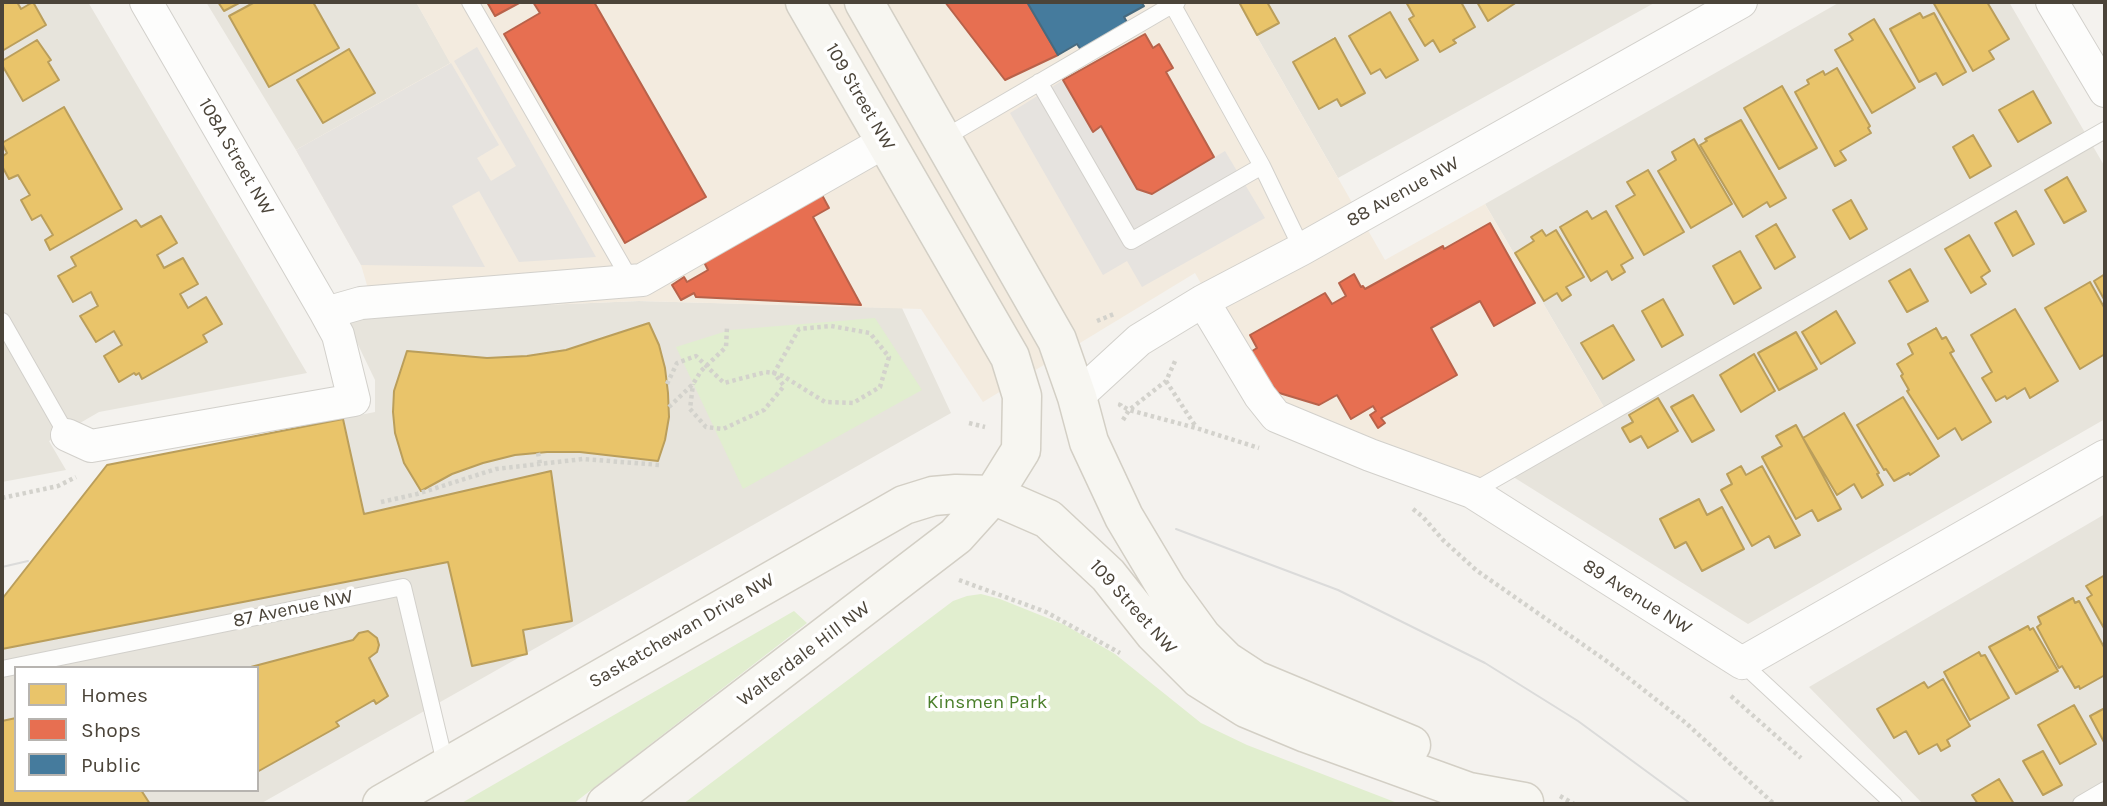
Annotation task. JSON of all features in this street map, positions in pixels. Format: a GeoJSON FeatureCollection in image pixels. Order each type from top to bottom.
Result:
{"type":"FeatureCollection","features":[{"type":"Feature","properties":{"kind":"main road","name":"109 Street NW"},"geometry":{"type":"LineString","coordinates":[[805,2],[1010,357],[1022,396],[1021,450],[993,495],[1048,520],[1108,575],[1154,633],[1200,679],[1246,708],[1306,733],[1469,792],[1534,799]]}},
{"type":"Feature","properties":{"kind":"main road","name":"109 Street NW"},"geometry":{"type":"LineString","coordinates":[[864,2],[1057,340],[1089,442],[1124,517],[1167,589],[1202,637],[1226,661],[1255,680],[1534,799]]}},
{"type":"Feature","properties":{"kind":"main road","name":"Saskatchewan Drive NW"},"geometry":{"type":"LineString","coordinates":[[382,804],[904,505],[933,496],[993,495]]}},
{"type":"Feature","properties":{"kind":"main road","name":"Walterdale Hill NW"},"geometry":{"type":"LineString","coordinates":[[606,804],[924,562],[956,536],[993,495]]}},
{"type":"Feature","properties":{"kind":"street","name":"108A Street NW"},"geometry":{"type":"LineString","coordinates":[[107,443],[354,400],[338,335],[146,2]]}},
{"type":"Feature","properties":{"kind":"street","name":"88 Avenue NW"},"geometry":{"type":"LineString","coordinates":[[1077,397],[1139,340],[1203,301],[1302,249],[1741,2]]}},
{"type":"Feature","properties":{"kind":"street"},"geometry":{"type":"LineString","coordinates":[[2052,2],[2105,90]]}},
{"type":"Feature","properties":{"kind":"street"},"geometry":{"type":"LineString","coordinates":[[326,313],[361,303],[642,280],[886,141]]}},
{"type":"Feature","properties":{"kind":"street","name":"89 Avenue NW"},"geometry":{"type":"LineString","coordinates":[[1203,301],[1260,396],[1276,416],[1370,455],[1472,492],[1742,663]]}},
{"type":"Feature","properties":{"kind":"street"},"geometry":{"type":"LineString","coordinates":[[67,435],[91,446],[107,443]]}},
{"type":"Feature","properties":{"kind":"street"},"geometry":{"type":"LineString","coordinates":[[1742,663],[2105,456]]}},
{"type":"Feature","properties":{"kind":"lane"},"geometry":{"type":"LineString","coordinates":[[470,2],[631,281]]}},
{"type":"Feature","properties":{"kind":"lane"},"geometry":{"type":"LineString","coordinates":[[944,138],[1173,3],[1262,166],[1302,249]]}},
{"type":"Feature","properties":{"kind":"lane"},"geometry":{"type":"LineString","coordinates":[[1039,82],[1131,241],[1262,166]]}},
{"type":"Feature","properties":{"kind":"lane"},"geometry":{"type":"LineString","coordinates":[[1472,492],[2105,130]]}},
{"type":"Feature","properties":{"kind":"lane"},"geometry":{"type":"LineString","coordinates":[[2,321],[67,435]]}},
{"type":"Feature","properties":{"kind":"lane","name":"87 Avenue NW"},"geometry":{"type":"LineString","coordinates":[[17,666],[403,587],[446,767]]}},
{"type":"Feature","properties":{"kind":"lane"},"geometry":{"type":"LineString","coordinates":[[1742,663],[1894,804]]}},
{"type":"Feature","properties":{"kind":"lane"},"geometry":{"type":"LineString","coordinates":[[2081,804],[2105,790]]}},
{"type":"Feature","properties":{"kind":"path"},"geometry":{"type":"LineString","coordinates":[[667,384],[677,363],[696,356],[724,383],[766,372],[774,373],[825,402],[853,403],[880,387],[889,357],[870,332],[831,326],[799,329],[774,373]]}},
{"type":"Feature","properties":{"kind":"path"},"geometry":{"type":"LineString","coordinates":[[668,407],[726,347],[727,327]]}},
{"type":"Feature","properties":{"kind":"path"},"geometry":{"type":"LineString","coordinates":[[1120,405],[1129,410],[1166,381],[1174,361],[1181,353]]}},
{"type":"Feature","properties":{"kind":"path"},"geometry":{"type":"LineString","coordinates":[[693,384],[690,409],[706,427],[723,429],[764,410],[784,386],[774,373]]}},
{"type":"Feature","properties":{"kind":"path"},"geometry":{"type":"LineString","coordinates":[[1166,381],[1196,428]]}},
{"type":"Feature","properties":{"kind":"path"},"geometry":{"type":"LineString","coordinates":[[970,423],[979,426]]}},
{"type":"Feature","properties":{"kind":"path"},"geometry":{"type":"LineString","coordinates":[[2,499],[58,486],[75,478],[97,458],[107,443]]}},
{"type":"Feature","properties":{"kind":"path"},"geometry":{"type":"LineString","coordinates":[[538,453],[540,464]]}},
{"type":"Feature","properties":{"kind":"path"},"geometry":{"type":"LineString","coordinates":[[381,502],[496,469],[583,460],[660,465]]}},
{"type":"Feature","properties":{"kind":"path"},"geometry":{"type":"LineString","coordinates":[[1412,509],[1476,570],[1608,662],[1686,723],[1774,804]]}},
{"type":"Feature","properties":{"kind":"path"},"geometry":{"type":"LineString","coordinates":[[956,579],[1046,612],[1128,659]]}},
{"type":"Feature","properties":{"kind":"path"},"geometry":{"type":"LineString","coordinates":[[1534,799],[1574,804]]}},
{"type":"Feature","properties":{"kind":"shaded area"},"geometry":{"type":"Polygon","coordinates":[[[2,2],[88,2],[307,373],[99,412],[49,441],[66,470],[2,482],[2,2]]]}},
{"type":"Feature","properties":{"kind":"shaded area"},"geometry":{"type":"Polygon","coordinates":[[[206,2],[416,2],[451,63],[296,150],[206,2]]]}},
{"type":"Feature","properties":{"kind":"shaded area"},"geometry":{"type":"Polygon","coordinates":[[[416,2],[1237,2],[1385,260],[1485,204],[1608,414],[1472,492],[1276,416],[1195,273],[983,402],[921,309],[639,301],[375,312],[361,265],[296,150],[450,63],[416,2]]]}},
{"type":"Feature","properties":{"kind":"shaded area"},"geometry":{"type":"Polygon","coordinates":[[[1237,2],[1656,2],[1338,178],[1237,2]]]}},
{"type":"Feature","properties":{"kind":"shaded area"},"geometry":{"type":"Polygon","coordinates":[[[1840,2],[2009,2],[2105,167],[2105,419],[1748,624],[1507,473],[1608,414],[1485,204],[1840,2]]]}},
{"type":"Feature","properties":{"kind":"shaded area"},"geometry":{"type":"Polygon","coordinates":[[[477,47],[596,257],[519,262],[479,191],[452,206],[485,267],[361,265],[296,150],[451,63],[499,145],[477,158],[491,181],[516,166],[454,61],[477,47]]]}},
{"type":"Feature","properties":{"kind":"shaded area"},"geometry":{"type":"Polygon","coordinates":[[[1063,80],[1092,131],[1101,126],[1137,189],[1153,194],[1225,151],[1265,218],[1142,287],[1127,261],[1103,275],[1010,113],[1063,80]]]}},
{"type":"Feature","properties":{"kind":"shaded area"},"geometry":{"type":"Polygon","coordinates":[[[639,301],[902,308],[951,413],[260,804],[2,804],[2,599],[107,465],[375,412],[375,380],[348,324],[375,312],[639,301]]]}},
{"type":"Feature","properties":{"kind":"shaded area"},"geometry":{"type":"Polygon","coordinates":[[[2105,514],[2105,804],[1923,804],[1809,687],[2105,514]]]}},
{"type":"Feature","properties":{"kind":"green space"},"geometry":{"type":"Polygon","coordinates":[[[875,318],[922,390],[743,489],[676,347],[730,330],[875,318]]]}},
{"type":"Feature","properties":{"kind":"green space","name":"Kinsmen Park"},"geometry":{"type":"Polygon","coordinates":[[[981,594],[1065,625],[1115,654],[1201,723],[1247,745],[1400,804],[683,804],[953,601],[981,594]]]}},
{"type":"Feature","properties":{"kind":"green space"},"geometry":{"type":"Polygon","coordinates":[[[794,611],[807,623],[573,804],[460,804],[794,611]]]}},
{"type":"Feature","properties":{"kind":"building: Homes"},"geometry":{"type":"Polygon","coordinates":[[[2,2],[17,2],[21,9],[33,2],[46,25],[2,51],[2,2]]]}},
{"type":"Feature","properties":{"kind":"building: Homes"},"geometry":{"type":"Polygon","coordinates":[[[218,2],[241,2],[224,11],[218,2]]]}},
{"type":"Feature","properties":{"kind":"building: Homes"},"geometry":{"type":"Polygon","coordinates":[[[255,2],[313,2],[339,48],[269,87],[229,16],[255,2]]]}},
{"type":"Feature","properties":{"kind":"building: Homes"},"geometry":{"type":"Polygon","coordinates":[[[1239,2],[1267,2],[1279,23],[1257,35],[1239,2]]]}},
{"type":"Feature","properties":{"kind":"building: Homes"},"geometry":{"type":"Polygon","coordinates":[[[1406,2],[1461,2],[1475,27],[1453,40],[1456,43],[1440,52],[1433,40],[1425,46],[1409,19],[1414,16],[1406,2]]]}},
{"type":"Feature","properties":{"kind":"building: Homes"},"geometry":{"type":"Polygon","coordinates":[[[1477,2],[1517,2],[1488,21],[1477,2]]]}},
{"type":"Feature","properties":{"kind":"building: Homes"},"geometry":{"type":"Polygon","coordinates":[[[1933,2],[1987,2],[2009,39],[1989,51],[1994,59],[1973,71],[1933,2]]]}},
{"type":"Feature","properties":{"kind":"building: Homes"},"geometry":{"type":"Polygon","coordinates":[[[1390,12],[1418,60],[1386,78],[1380,69],[1371,74],[1349,36],[1390,12]]]}},
{"type":"Feature","properties":{"kind":"building: Homes"},"geometry":{"type":"Polygon","coordinates":[[[1920,13],[1923,18],[1934,13],[1966,72],[1943,85],[1936,73],[1919,82],[1890,29],[1920,13]]]}},
{"type":"Feature","properties":{"kind":"building: Homes"},"geometry":{"type":"Polygon","coordinates":[[[1874,19],[1915,88],[1872,113],[1835,50],[1853,40],[1849,34],[1874,19]]]}},
{"type":"Feature","properties":{"kind":"building: Homes"},"geometry":{"type":"Polygon","coordinates":[[[1335,38],[1365,93],[1341,106],[1337,99],[1319,109],[1293,62],[1335,38]]]}},
{"type":"Feature","properties":{"kind":"building: Homes"},"geometry":{"type":"Polygon","coordinates":[[[37,40],[51,60],[48,62],[59,80],[23,101],[2,61],[37,40]]]}},
{"type":"Feature","properties":{"kind":"building: Homes"},"geometry":{"type":"Polygon","coordinates":[[[349,49],[375,93],[323,123],[297,80],[349,49]]]}},
{"type":"Feature","properties":{"kind":"building: Homes"},"geometry":{"type":"Polygon","coordinates":[[[1837,68],[1870,126],[1868,128],[1871,133],[1840,151],[1846,160],[1835,166],[1795,92],[1809,84],[1807,80],[1823,71],[1825,75],[1837,68]]]}},
{"type":"Feature","properties":{"kind":"building: Homes"},"geometry":{"type":"Polygon","coordinates":[[[1782,86],[1817,148],[1779,169],[1744,108],[1782,86]]]}},
{"type":"Feature","properties":{"kind":"building: Homes"},"geometry":{"type":"Polygon","coordinates":[[[2033,91],[2051,123],[2018,142],[1999,110],[2033,91]]]}},
{"type":"Feature","properties":{"kind":"building: Homes"},"geometry":{"type":"Polygon","coordinates":[[[64,107],[122,209],[50,250],[45,240],[53,235],[41,215],[32,220],[21,200],[30,195],[18,175],[9,179],[2,166],[2,157],[7,153],[2,143],[64,107]]]}},
{"type":"Feature","properties":{"kind":"building: Homes"},"geometry":{"type":"Polygon","coordinates":[[[1741,120],[1786,198],[1770,207],[1767,202],[1743,217],[1700,145],[1707,141],[1705,139],[1741,120]]]}},
{"type":"Feature","properties":{"kind":"building: Homes"},"geometry":{"type":"Polygon","coordinates":[[[1973,135],[1991,166],[1970,178],[1953,147],[1973,135]]]}},
{"type":"Feature","properties":{"kind":"building: Homes"},"geometry":{"type":"Polygon","coordinates":[[[1694,139],[1732,204],[1691,228],[1658,171],[1676,160],[1672,152],[1694,139]]]}},
{"type":"Feature","properties":{"kind":"building: Homes"},"geometry":{"type":"Polygon","coordinates":[[[1648,170],[1684,232],[1644,255],[1616,206],[1635,195],[1627,182],[1648,170]]]}},
{"type":"Feature","properties":{"kind":"building: Homes"},"geometry":{"type":"Polygon","coordinates":[[[2067,177],[2086,211],[2064,223],[2045,190],[2067,177]]]}},
{"type":"Feature","properties":{"kind":"building: Homes"},"geometry":{"type":"Polygon","coordinates":[[[1851,200],[1867,229],[1850,239],[1833,210],[1851,200]]]}},
{"type":"Feature","properties":{"kind":"building: Homes"},"geometry":{"type":"Polygon","coordinates":[[[1587,211],[1592,219],[1606,211],[1633,258],[1621,265],[1625,272],[1612,280],[1607,271],[1591,281],[1560,227],[1587,211]]]}},
{"type":"Feature","properties":{"kind":"building: Homes"},"geometry":{"type":"Polygon","coordinates":[[[2016,211],[2034,244],[2013,256],[1995,223],[2016,211]]]}},
{"type":"Feature","properties":{"kind":"building: Homes"},"geometry":{"type":"Polygon","coordinates":[[[161,216],[177,243],[157,255],[164,268],[183,258],[198,284],[180,294],[188,308],[206,297],[222,324],[203,335],[207,342],[142,379],[139,373],[134,373],[119,382],[104,356],[122,345],[114,331],[96,342],[80,316],[98,306],[91,292],[73,302],[58,276],[76,266],[71,257],[136,220],[141,227],[161,216]]]}},
{"type":"Feature","properties":{"kind":"building: Homes"},"geometry":{"type":"Polygon","coordinates":[[[1776,224],[1795,257],[1775,269],[1756,236],[1776,224]]]}},
{"type":"Feature","properties":{"kind":"building: Homes"},"geometry":{"type":"Polygon","coordinates":[[[1542,230],[1546,236],[1556,230],[1584,277],[1566,287],[1571,295],[1562,301],[1557,293],[1544,301],[1515,253],[1534,241],[1531,237],[1542,230]]]}},
{"type":"Feature","properties":{"kind":"building: Homes"},"geometry":{"type":"Polygon","coordinates":[[[1969,235],[1990,271],[1981,277],[1986,284],[1971,293],[1945,249],[1969,235]]]}},
{"type":"Feature","properties":{"kind":"building: Homes"},"geometry":{"type":"Polygon","coordinates":[[[1740,251],[1761,288],[1734,304],[1713,266],[1740,251]]]}},
{"type":"Feature","properties":{"kind":"building: Homes"},"geometry":{"type":"Polygon","coordinates":[[[1910,269],[1928,301],[1907,312],[1889,281],[1910,269]]]}},
{"type":"Feature","properties":{"kind":"building: Homes"},"geometry":{"type":"Polygon","coordinates":[[[2105,274],[2105,301],[2094,281],[2105,274]]]}},
{"type":"Feature","properties":{"kind":"building: Homes"},"geometry":{"type":"Polygon","coordinates":[[[2090,282],[2105,309],[2105,354],[2080,369],[2045,308],[2090,282]]]}},
{"type":"Feature","properties":{"kind":"building: Homes"},"geometry":{"type":"Polygon","coordinates":[[[1663,299],[1683,335],[1662,347],[1642,311],[1663,299]]]}},
{"type":"Feature","properties":{"kind":"building: Homes"},"geometry":{"type":"Polygon","coordinates":[[[2015,309],[2058,381],[2030,398],[2025,388],[2007,399],[2005,396],[1996,401],[1982,378],[1992,372],[1971,335],[2015,309]]]}},
{"type":"Feature","properties":{"kind":"building: Homes"},"geometry":{"type":"Polygon","coordinates":[[[1836,311],[1855,343],[1821,364],[1802,332],[1836,311]]]}},
{"type":"Feature","properties":{"kind":"building: Homes"},"geometry":{"type":"Polygon","coordinates":[[[649,323],[659,345],[668,393],[669,417],[658,461],[580,452],[515,455],[452,474],[421,491],[404,463],[395,433],[394,391],[407,351],[487,358],[527,356],[566,350],[649,323]]]}},
{"type":"Feature","properties":{"kind":"building: Homes"},"geometry":{"type":"Polygon","coordinates":[[[1613,325],[1634,360],[1603,379],[1581,343],[1613,325]]]}},
{"type":"Feature","properties":{"kind":"building: Homes"},"geometry":{"type":"Polygon","coordinates":[[[1936,328],[1942,339],[1946,337],[1954,351],[1950,353],[1991,422],[1962,440],[1955,428],[1938,439],[1907,391],[1909,390],[1897,364],[1913,354],[1908,344],[1936,328]]]}},
{"type":"Feature","properties":{"kind":"building: Homes"},"geometry":{"type":"Polygon","coordinates":[[[1796,332],[1817,369],[1779,390],[1758,353],[1796,332]]]}},
{"type":"Feature","properties":{"kind":"building: Homes"},"geometry":{"type":"Polygon","coordinates":[[[1754,354],[1775,391],[1741,412],[1720,375],[1754,354]]]}},
{"type":"Feature","properties":{"kind":"building: Homes"},"geometry":{"type":"Polygon","coordinates":[[[1693,395],[1714,430],[1692,442],[1671,407],[1693,395]]]}},
{"type":"Feature","properties":{"kind":"building: Homes"},"geometry":{"type":"Polygon","coordinates":[[[1903,397],[1939,456],[1910,475],[1909,473],[1894,481],[1886,469],[1884,470],[1857,425],[1903,397]]]}},
{"type":"Feature","properties":{"kind":"building: Homes"},"geometry":{"type":"Polygon","coordinates":[[[1658,398],[1678,431],[1648,448],[1641,436],[1630,442],[1622,428],[1633,422],[1629,415],[1658,398]]]}},
{"type":"Feature","properties":{"kind":"building: Homes"},"geometry":{"type":"Polygon","coordinates":[[[1844,413],[1879,473],[1877,474],[1883,485],[1862,498],[1854,484],[1837,495],[1803,438],[1844,413]]]}},
{"type":"Feature","properties":{"kind":"building: Homes"},"geometry":{"type":"Polygon","coordinates":[[[343,419],[364,514],[551,471],[572,621],[523,630],[527,654],[472,666],[448,562],[2,649],[2,599],[107,465],[343,419]]]}},
{"type":"Feature","properties":{"kind":"building: Homes"},"geometry":{"type":"Polygon","coordinates":[[[1796,425],[1841,509],[1818,521],[1812,510],[1796,519],[1762,457],[1782,446],[1776,436],[1796,425]]]}},
{"type":"Feature","properties":{"kind":"building: Homes"},"geometry":{"type":"Polygon","coordinates":[[[1741,466],[1746,475],[1762,466],[1800,535],[1775,548],[1769,536],[1752,546],[1721,490],[1732,484],[1727,474],[1741,466]]]}},
{"type":"Feature","properties":{"kind":"building: Homes"},"geometry":{"type":"Polygon","coordinates":[[[1699,499],[1707,515],[1722,507],[1744,549],[1702,571],[1686,542],[1675,548],[1660,519],[1699,499]]]}},
{"type":"Feature","properties":{"kind":"building: Homes"},"geometry":{"type":"Polygon","coordinates":[[[2105,575],[2105,630],[2087,598],[2092,595],[2086,586],[2105,575]]]}},
{"type":"Feature","properties":{"kind":"building: Homes"},"geometry":{"type":"Polygon","coordinates":[[[2073,598],[2075,603],[2079,601],[2105,649],[2105,675],[2080,689],[2079,686],[2075,688],[2062,666],[2059,668],[2037,627],[2041,624],[2038,617],[2073,598]]]}},
{"type":"Feature","properties":{"kind":"building: Homes"},"geometry":{"type":"Polygon","coordinates":[[[2028,626],[2030,630],[2033,628],[2058,671],[2016,694],[1989,647],[2028,626]]]}},
{"type":"Feature","properties":{"kind":"building: Homes"},"geometry":{"type":"Polygon","coordinates":[[[368,631],[377,638],[377,652],[369,658],[388,696],[376,704],[374,700],[336,722],[339,726],[259,771],[259,666],[255,666],[353,640],[359,633],[368,631]]]}},
{"type":"Feature","properties":{"kind":"building: Homes"},"geometry":{"type":"Polygon","coordinates":[[[1979,652],[1981,656],[1985,655],[2009,698],[1970,720],[1944,672],[1979,652]]]}},
{"type":"Feature","properties":{"kind":"building: Homes"},"geometry":{"type":"Polygon","coordinates":[[[1943,679],[1970,726],[1947,740],[1950,746],[1941,751],[1937,744],[1919,754],[1906,731],[1894,738],[1877,709],[1924,682],[1928,688],[1943,679]]]}},
{"type":"Feature","properties":{"kind":"building: Homes"},"geometry":{"type":"Polygon","coordinates":[[[2074,705],[2096,744],[2060,764],[2038,725],[2074,705]]]}},
{"type":"Feature","properties":{"kind":"building: Homes"},"geometry":{"type":"Polygon","coordinates":[[[2105,708],[2105,744],[2090,716],[2105,708]]]}},
{"type":"Feature","properties":{"kind":"building: Homes"},"geometry":{"type":"Polygon","coordinates":[[[14,718],[14,792],[142,792],[150,804],[2,804],[2,721],[14,718]]]}},
{"type":"Feature","properties":{"kind":"building: Homes"},"geometry":{"type":"Polygon","coordinates":[[[2043,751],[2062,785],[2043,795],[2023,761],[2043,751]]]}},
{"type":"Feature","properties":{"kind":"building: Homes"},"geometry":{"type":"Polygon","coordinates":[[[1999,779],[2014,804],[1978,804],[1972,795],[1999,779]]]}},
{"type":"Feature","properties":{"kind":"building: Shops"},"geometry":{"type":"Polygon","coordinates":[[[487,2],[521,2],[495,16],[487,2]]]}},
{"type":"Feature","properties":{"kind":"building: Shops"},"geometry":{"type":"Polygon","coordinates":[[[533,2],[594,2],[706,197],[625,243],[504,34],[540,13],[533,2]]]}},
{"type":"Feature","properties":{"kind":"building: Shops"},"geometry":{"type":"Polygon","coordinates":[[[945,2],[1027,2],[1058,55],[1005,80],[945,2]]]}},
{"type":"Feature","properties":{"kind":"building: Shops"},"geometry":{"type":"Polygon","coordinates":[[[1145,34],[1153,48],[1159,44],[1173,68],[1166,72],[1214,157],[1152,194],[1137,189],[1101,126],[1093,132],[1063,80],[1145,34]]]}},
{"type":"Feature","properties":{"kind":"building: Shops"},"geometry":{"type":"Polygon","coordinates":[[[822,195],[829,208],[813,217],[861,305],[696,297],[694,293],[681,300],[672,285],[684,277],[687,282],[708,270],[704,262],[822,195]]]}},
{"type":"Feature","properties":{"kind":"building: Shops"},"geometry":{"type":"Polygon","coordinates":[[[1490,223],[1535,303],[1494,326],[1480,301],[1431,328],[1457,375],[1381,418],[1385,423],[1378,428],[1370,415],[1376,411],[1373,406],[1351,419],[1337,395],[1319,405],[1276,392],[1273,386],[1269,388],[1249,353],[1257,348],[1250,335],[1325,293],[1332,304],[1346,296],[1339,283],[1354,274],[1365,289],[1490,223]]]}},
{"type":"Feature","properties":{"kind":"building: Public"},"geometry":{"type":"Polygon","coordinates":[[[1027,2],[1141,2],[1144,6],[1124,17],[1128,24],[1081,50],[1077,44],[1058,55],[1027,2]]]}},
{"type":"Feature","properties":{"kind":"tram line"},"geometry":{"type":"LineString","coordinates":[[1176,529],[1338,590],[1485,663],[1578,721],[1691,804]]}},
{"type":"Feature","properties":{"kind":"tram line"},"geometry":{"type":"LineString","coordinates":[[2,567],[28,561]]}}]}
